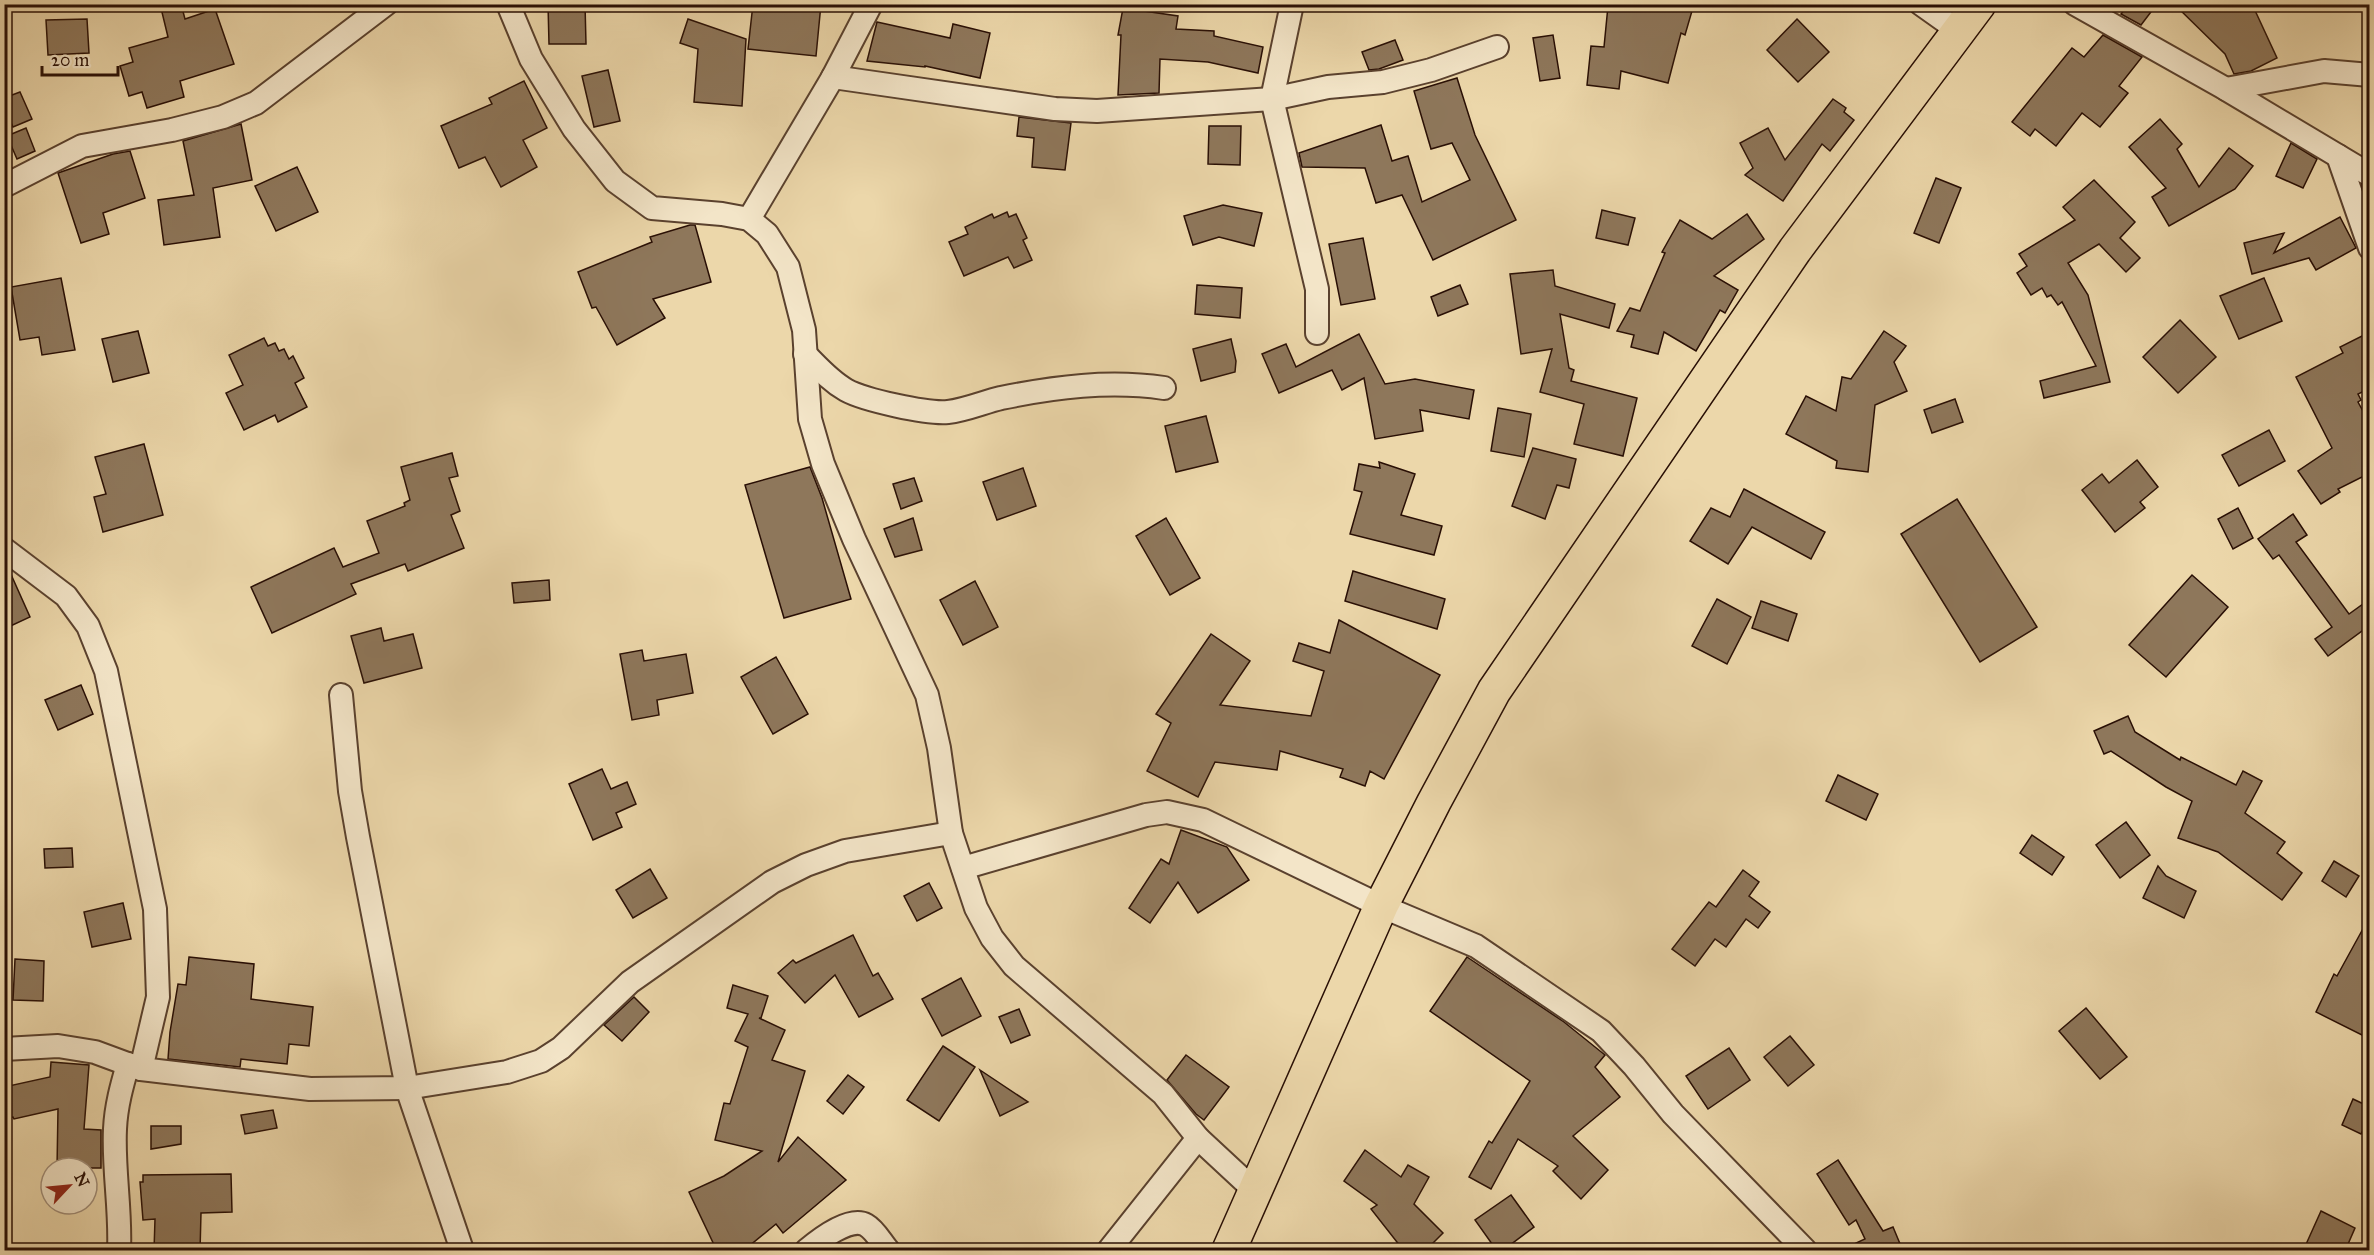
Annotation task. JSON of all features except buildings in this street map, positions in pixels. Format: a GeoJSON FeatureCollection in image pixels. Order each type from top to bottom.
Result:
{"type":"FeatureCollection","features":[{"type":"Feature","properties":{"kind":"main road"},"geometry":{"type":"LineString","coordinates":[[1229,1251],[1381,906],[1494,691],[1795,250],[1979,4]]}},
{"type":"Feature","properties":{"kind":"street"},"geometry":{"type":"LineString","coordinates":[[4,186],[82,146],[172,130],[223,117],[256,103],[386,4]]}},
{"type":"Feature","properties":{"kind":"street"},"geometry":{"type":"LineString","coordinates":[[508,4],[537,69],[574,129],[615,181],[652,208],[722,214],[749,219],[767,234],[788,267],[804,330],[810,419],[823,464],[854,538],[927,694],[939,748],[951,833],[976,908],[992,938],[1014,966],[1163,1094],[1198,1138],[1254,1190]]}},
{"type":"Feature","properties":{"kind":"street"},"geometry":{"type":"LineString","coordinates":[[749,219],[833,77],[871,4]]}},
{"type":"Feature","properties":{"kind":"street"},"geometry":{"type":"LineString","coordinates":[[1292,4],[1272,99],[1317,289],[1317,333]]}},
{"type":"Feature","properties":{"kind":"street"},"geometry":{"type":"LineString","coordinates":[[1921,4],[1959,31]]}},
{"type":"Feature","properties":{"kind":"street"},"geometry":{"type":"LineString","coordinates":[[2075,4],[2226,89],[2370,176]]}},
{"type":"Feature","properties":{"kind":"street"},"geometry":{"type":"LineString","coordinates":[[833,77],[1055,109],[1096,111],[1272,99],[1328,87],[1383,82],[1431,70],[1497,47]]}},
{"type":"Feature","properties":{"kind":"street"},"geometry":{"type":"LineString","coordinates":[[2226,89],[2324,71],[2370,75]]}},
{"type":"Feature","properties":{"kind":"street"},"geometry":{"type":"LineString","coordinates":[[2338,156],[2370,248]]}},
{"type":"Feature","properties":{"kind":"street"},"geometry":{"type":"LineString","coordinates":[[805,354],[825,375],[848,391],[924,411],[949,412],[1030,392],[1101,383],[1140,384],[1164,388]]}},
{"type":"Feature","properties":{"kind":"street"},"geometry":{"type":"LineString","coordinates":[[4,549],[66,596],[88,626],[106,671],[154,909],[158,998],[134,1067],[119,1094],[115,1127],[120,1223],[119,1251]]}},
{"type":"Feature","properties":{"kind":"street"},"geometry":{"type":"LineString","coordinates":[[341,695],[350,791],[407,1088],[462,1251]]}},
{"type":"Feature","properties":{"kind":"street"},"geometry":{"type":"LineString","coordinates":[[963,868],[1120,822],[1167,812],[1203,820],[1381,906],[1476,946],[1600,1030],[1634,1066],[1673,1114],[1805,1251]]}},
{"type":"Feature","properties":{"kind":"street"},"geometry":{"type":"LineString","coordinates":[[4,1049],[58,1046],[95,1052],[134,1067],[310,1089],[407,1088],[507,1072],[541,1061],[561,1048],[630,982],[771,882],[806,865],[845,851],[951,833]]}},
{"type":"Feature","properties":{"kind":"street"},"geometry":{"type":"LineString","coordinates":[[1109,1251],[1198,1138]]}},
{"type":"Feature","properties":{"kind":"street"},"geometry":{"type":"LineString","coordinates":[[807,1251],[822,1237],[850,1224],[863,1223],[872,1229],[888,1251]]}}]}
